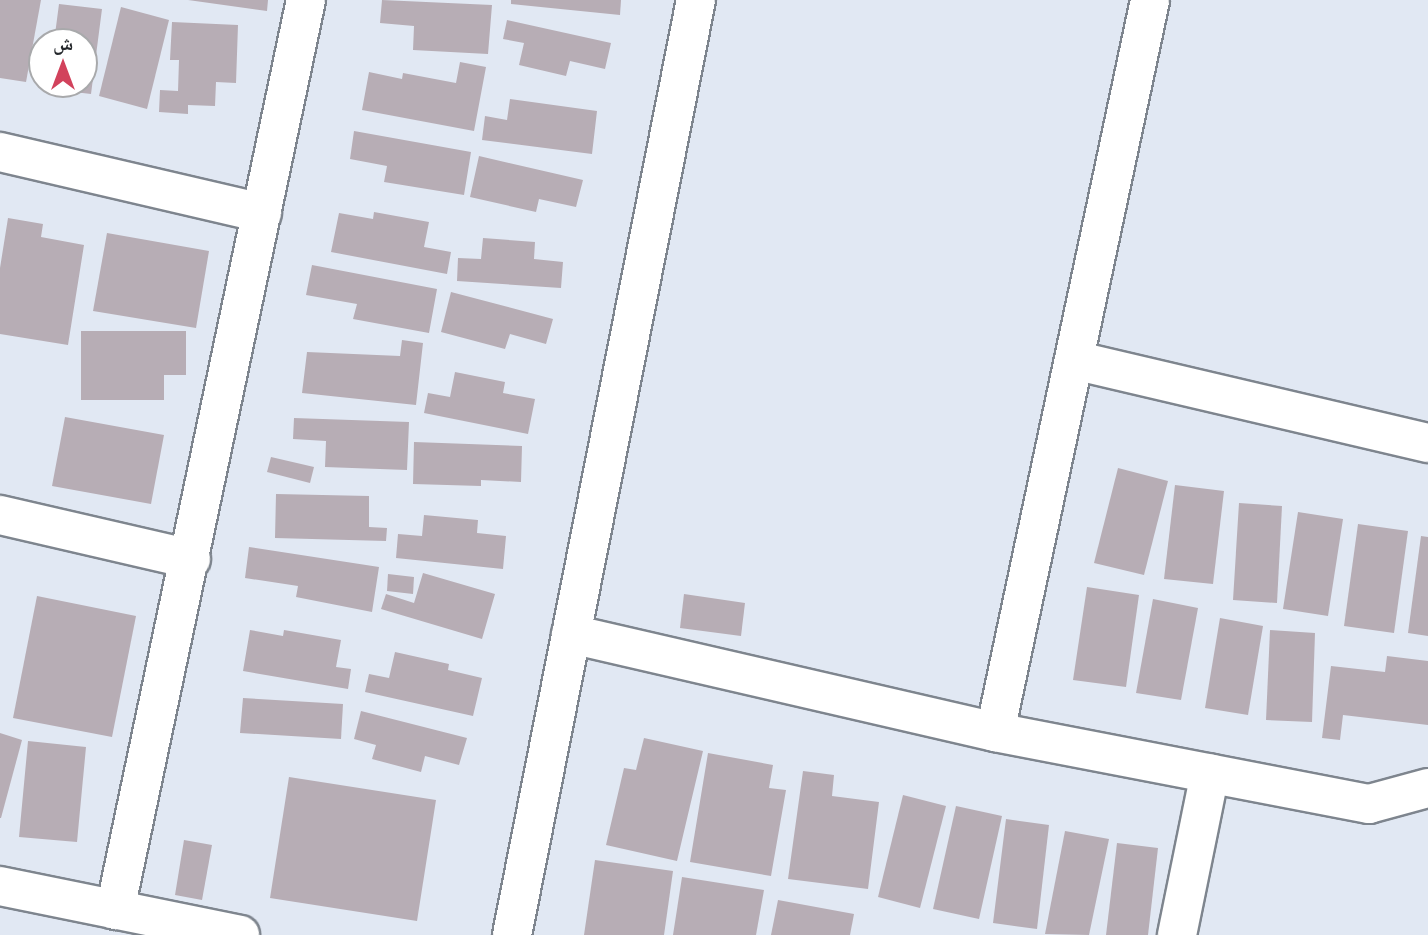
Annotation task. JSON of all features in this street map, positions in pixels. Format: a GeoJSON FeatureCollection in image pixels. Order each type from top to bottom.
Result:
{"type":"FeatureCollection","features":[{"type":"Feature","properties":{"kind":"street"},"geometry":{"type":"LineString","coordinates":[[115,910],[191,559],[306,0]]}},
{"type":"Feature","properties":{"kind":"street"},"geometry":{"type":"LineString","coordinates":[[512,935],[696,0]]}},
{"type":"Feature","properties":{"kind":"street"},"geometry":{"type":"LineString","coordinates":[[995,732],[1150,0]]}},
{"type":"Feature","properties":{"kind":"street"},"geometry":{"type":"LineString","coordinates":[[0,152],[262,213]]}},
{"type":"Feature","properties":{"kind":"street"},"geometry":{"type":"LineString","coordinates":[[1074,360],[1428,443]]}},
{"type":"Feature","properties":{"kind":"street"},"geometry":{"type":"LineString","coordinates":[[0,515],[191,559]]}},
{"type":"Feature","properties":{"kind":"street"},"geometry":{"type":"LineString","coordinates":[[571,634],[995,732],[1369,804],[1428,788]]}},
{"type":"Feature","properties":{"kind":"street"},"geometry":{"type":"LineString","coordinates":[[1177,935],[1210,774]]}},
{"type":"Feature","properties":{"kind":"street"},"geometry":{"type":"LineString","coordinates":[[0,886],[240,935]]}},
{"type":"Feature","properties":{"kind":"building"},"geometry":{"type":"Polygon","coordinates":[[[0,0],[41,0],[36,28],[28,28],[26,82],[0,78],[0,0]]]}},
{"type":"Feature","properties":{"kind":"building"},"geometry":{"type":"Polygon","coordinates":[[[188,0],[268,0],[267,11],[188,0]]]}},
{"type":"Feature","properties":{"kind":"building"},"geometry":{"type":"Polygon","coordinates":[[[382,0],[492,5],[488,54],[413,50],[414,26],[380,23],[382,0]]]}},
{"type":"Feature","properties":{"kind":"building"},"geometry":{"type":"Polygon","coordinates":[[[511,0],[621,0],[620,15],[511,4],[511,0]]]}},
{"type":"Feature","properties":{"kind":"building"},"geometry":{"type":"Polygon","coordinates":[[[59,4],[102,9],[98,40],[98,28],[56,28],[59,4]]]}},
{"type":"Feature","properties":{"kind":"building"},"geometry":{"type":"Polygon","coordinates":[[[121,7],[169,20],[147,109],[99,96],[121,7]]]}},
{"type":"Feature","properties":{"kind":"building"},"geometry":{"type":"Polygon","coordinates":[[[507,20],[611,43],[605,69],[570,61],[566,76],[519,65],[524,43],[503,39],[507,20]]]}},
{"type":"Feature","properties":{"kind":"building"},"geometry":{"type":"Polygon","coordinates":[[[172,22],[238,25],[236,83],[216,82],[215,106],[188,105],[188,114],[159,112],[160,90],[178,91],[179,60],[170,60],[172,22]]]}},
{"type":"Feature","properties":{"kind":"building"},"geometry":{"type":"Polygon","coordinates":[[[460,62],[486,67],[474,131],[362,110],[369,72],[402,79],[403,73],[456,83],[460,62]]]}},
{"type":"Feature","properties":{"kind":"building"},"geometry":{"type":"Polygon","coordinates":[[[510,99],[597,111],[592,154],[482,140],[485,116],[507,120],[510,99]]]}},
{"type":"Feature","properties":{"kind":"building"},"geometry":{"type":"Polygon","coordinates":[[[354,131],[471,152],[464,195],[384,182],[387,166],[350,159],[354,131]]]}},
{"type":"Feature","properties":{"kind":"building"},"geometry":{"type":"Polygon","coordinates":[[[479,156],[583,180],[576,207],[539,199],[536,212],[470,197],[479,156]]]}},
{"type":"Feature","properties":{"kind":"building"},"geometry":{"type":"Polygon","coordinates":[[[374,212],[429,222],[424,247],[451,252],[447,274],[331,252],[339,213],[373,219],[374,212]]]}},
{"type":"Feature","properties":{"kind":"building"},"geometry":{"type":"Polygon","coordinates":[[[8,218],[43,224],[41,237],[84,245],[68,345],[0,334],[0,268],[8,218]]]}},
{"type":"Feature","properties":{"kind":"building"},"geometry":{"type":"Polygon","coordinates":[[[107,233],[209,251],[196,328],[93,311],[107,233]]]}},
{"type":"Feature","properties":{"kind":"building"},"geometry":{"type":"Polygon","coordinates":[[[483,238],[535,242],[534,259],[563,262],[561,288],[457,281],[458,258],[481,259],[483,238]]]}},
{"type":"Feature","properties":{"kind":"building"},"geometry":{"type":"Polygon","coordinates":[[[312,265],[437,289],[429,333],[353,319],[357,304],[306,295],[312,265]]]}},
{"type":"Feature","properties":{"kind":"building"},"geometry":{"type":"Polygon","coordinates":[[[451,292],[553,319],[546,344],[510,334],[505,349],[441,332],[451,292]]]}},
{"type":"Feature","properties":{"kind":"building"},"geometry":{"type":"Polygon","coordinates":[[[81,331],[186,331],[186,375],[164,375],[164,400],[81,400],[81,331]]]}},
{"type":"Feature","properties":{"kind":"building"},"geometry":{"type":"Polygon","coordinates":[[[402,340],[423,343],[416,405],[302,393],[307,352],[400,356],[402,340]]]}},
{"type":"Feature","properties":{"kind":"building"},"geometry":{"type":"Polygon","coordinates":[[[455,372],[505,382],[503,393],[535,399],[528,434],[424,413],[428,393],[450,397],[455,372]]]}},
{"type":"Feature","properties":{"kind":"building"},"geometry":{"type":"Polygon","coordinates":[[[65,417],[164,435],[151,504],[52,486],[65,417]]]}},
{"type":"Feature","properties":{"kind":"building"},"geometry":{"type":"Polygon","coordinates":[[[294,418],[409,422],[407,470],[325,467],[326,441],[293,439],[294,418]]]}},
{"type":"Feature","properties":{"kind":"building"},"geometry":{"type":"Polygon","coordinates":[[[414,442],[522,446],[521,482],[481,480],[481,486],[413,484],[414,442]]]}},
{"type":"Feature","properties":{"kind":"building"},"geometry":{"type":"Polygon","coordinates":[[[271,457],[314,467],[310,483],[267,472],[271,457]]]}},
{"type":"Feature","properties":{"kind":"building"},"geometry":{"type":"Polygon","coordinates":[[[1118,468],[1168,481],[1144,575],[1094,563],[1118,468]]]}},
{"type":"Feature","properties":{"kind":"building"},"geometry":{"type":"Polygon","coordinates":[[[1175,485],[1224,491],[1213,584],[1164,579],[1175,485]]]}},
{"type":"Feature","properties":{"kind":"building"},"geometry":{"type":"Polygon","coordinates":[[[276,494],[369,496],[369,527],[387,528],[386,541],[275,538],[276,494]]]}},
{"type":"Feature","properties":{"kind":"building"},"geometry":{"type":"Polygon","coordinates":[[[1239,503],[1282,506],[1277,603],[1233,600],[1239,503]]]}},
{"type":"Feature","properties":{"kind":"building"},"geometry":{"type":"Polygon","coordinates":[[[1298,512],[1343,519],[1328,616],[1283,609],[1298,512]]]}},
{"type":"Feature","properties":{"kind":"building"},"geometry":{"type":"Polygon","coordinates":[[[424,515],[478,520],[477,533],[506,536],[503,569],[396,558],[398,534],[422,536],[424,515]]]}},
{"type":"Feature","properties":{"kind":"building"},"geometry":{"type":"Polygon","coordinates":[[[1358,524],[1408,531],[1394,633],[1344,626],[1358,524]]]}},
{"type":"Feature","properties":{"kind":"building"},"geometry":{"type":"Polygon","coordinates":[[[1421,536],[1428,537],[1428,636],[1408,633],[1421,536]]]}},
{"type":"Feature","properties":{"kind":"building"},"geometry":{"type":"Polygon","coordinates":[[[249,547],[379,567],[372,612],[296,597],[298,586],[245,578],[249,547]]]}},
{"type":"Feature","properties":{"kind":"building"},"geometry":{"type":"Polygon","coordinates":[[[423,573],[495,594],[482,639],[381,609],[386,594],[414,603],[423,573]]]}},
{"type":"Feature","properties":{"kind":"building"},"geometry":{"type":"Polygon","coordinates":[[[388,574],[414,577],[413,594],[387,591],[388,574]]]}},
{"type":"Feature","properties":{"kind":"building"},"geometry":{"type":"Polygon","coordinates":[[[1087,587],[1139,595],[1126,687],[1073,680],[1087,587]]]}},
{"type":"Feature","properties":{"kind":"building"},"geometry":{"type":"Polygon","coordinates":[[[684,594],[745,603],[741,636],[680,628],[684,594]]]}},
{"type":"Feature","properties":{"kind":"building"},"geometry":{"type":"Polygon","coordinates":[[[37,596],[136,616],[112,737],[13,718],[37,596]]]}},
{"type":"Feature","properties":{"kind":"building"},"geometry":{"type":"Polygon","coordinates":[[[1153,599],[1198,608],[1181,700],[1136,693],[1153,599]]]}},
{"type":"Feature","properties":{"kind":"building"},"geometry":{"type":"Polygon","coordinates":[[[1220,618],[1263,626],[1248,715],[1205,708],[1220,618]]]}},
{"type":"Feature","properties":{"kind":"building"},"geometry":{"type":"Polygon","coordinates":[[[250,630],[283,636],[284,630],[341,640],[336,667],[351,669],[348,689],[243,671],[250,630]]]}},
{"type":"Feature","properties":{"kind":"building"},"geometry":{"type":"Polygon","coordinates":[[[1270,630],[1315,633],[1312,722],[1266,720],[1270,630]]]}},
{"type":"Feature","properties":{"kind":"building"},"geometry":{"type":"Polygon","coordinates":[[[395,652],[449,664],[448,670],[482,678],[473,716],[365,692],[369,674],[389,678],[395,652]]]}},
{"type":"Feature","properties":{"kind":"building"},"geometry":{"type":"Polygon","coordinates":[[[1387,656],[1428,661],[1428,725],[1343,715],[1340,740],[1322,738],[1331,666],[1385,672],[1387,656]]]}},
{"type":"Feature","properties":{"kind":"building"},"geometry":{"type":"Polygon","coordinates":[[[243,698],[343,704],[341,739],[240,733],[243,698]]]}},
{"type":"Feature","properties":{"kind":"building"},"geometry":{"type":"Polygon","coordinates":[[[361,711],[467,738],[459,765],[425,756],[421,772],[372,759],[376,745],[354,739],[361,711]]]}},
{"type":"Feature","properties":{"kind":"building"},"geometry":{"type":"Polygon","coordinates":[[[0,733],[22,740],[1,818],[0,818],[0,733]]]}},
{"type":"Feature","properties":{"kind":"building"},"geometry":{"type":"Polygon","coordinates":[[[644,738],[703,751],[677,861],[606,845],[624,768],[636,770],[644,738]]]}},
{"type":"Feature","properties":{"kind":"building"},"geometry":{"type":"Polygon","coordinates":[[[28,741],[86,747],[77,842],[19,837],[28,741]]]}},
{"type":"Feature","properties":{"kind":"building"},"geometry":{"type":"Polygon","coordinates":[[[708,753],[773,765],[769,788],[786,790],[771,876],[690,862],[708,753]]]}},
{"type":"Feature","properties":{"kind":"building"},"geometry":{"type":"Polygon","coordinates":[[[803,771],[834,775],[832,796],[879,802],[868,889],[788,879],[803,771]]]}},
{"type":"Feature","properties":{"kind":"building"},"geometry":{"type":"Polygon","coordinates":[[[289,777],[436,800],[417,921],[270,898],[289,777]]]}},
{"type":"Feature","properties":{"kind":"building"},"geometry":{"type":"Polygon","coordinates":[[[903,795],[946,806],[920,908],[878,897],[903,795]]]}},
{"type":"Feature","properties":{"kind":"building"},"geometry":{"type":"Polygon","coordinates":[[[956,806],[1002,816],[979,919],[933,909],[956,806]]]}},
{"type":"Feature","properties":{"kind":"building"},"geometry":{"type":"Polygon","coordinates":[[[1006,819],[1049,825],[1037,929],[993,923],[1006,819]]]}},
{"type":"Feature","properties":{"kind":"building"},"geometry":{"type":"Polygon","coordinates":[[[1065,831],[1109,839],[1089,935],[1045,934],[1065,831]]]}},
{"type":"Feature","properties":{"kind":"building"},"geometry":{"type":"Polygon","coordinates":[[[184,840],[212,845],[202,900],[175,895],[184,840]]]}},
{"type":"Feature","properties":{"kind":"building"},"geometry":{"type":"Polygon","coordinates":[[[1117,843],[1158,848],[1148,935],[1106,935],[1117,843]]]}},
{"type":"Feature","properties":{"kind":"building"},"geometry":{"type":"Polygon","coordinates":[[[595,860],[673,871],[664,935],[584,935],[595,860]]]}},
{"type":"Feature","properties":{"kind":"building"},"geometry":{"type":"Polygon","coordinates":[[[682,877],[764,890],[756,935],[673,935],[682,877]]]}},
{"type":"Feature","properties":{"kind":"building"},"geometry":{"type":"Polygon","coordinates":[[[778,900],[854,914],[850,935],[771,935],[778,900]]]}}]}
